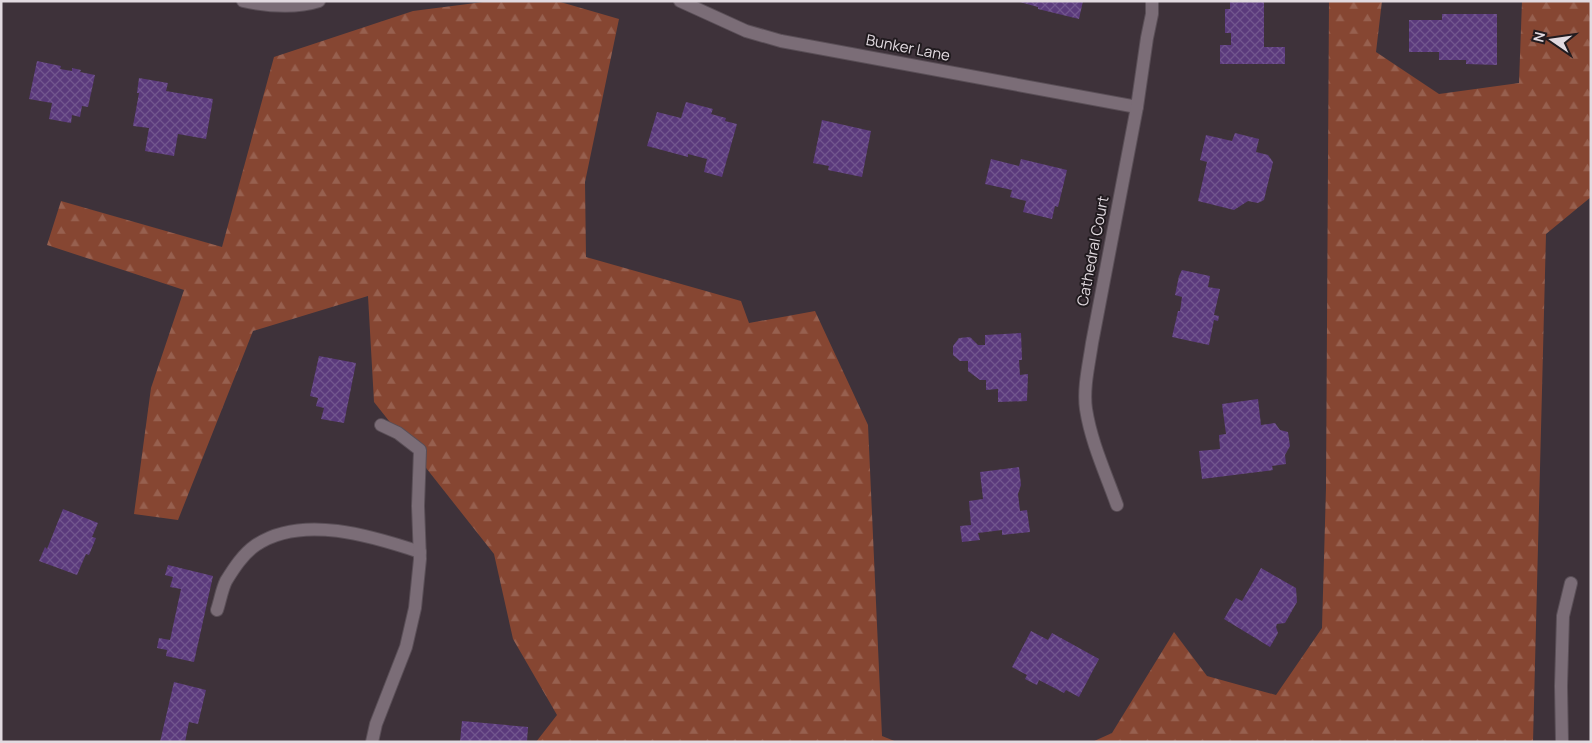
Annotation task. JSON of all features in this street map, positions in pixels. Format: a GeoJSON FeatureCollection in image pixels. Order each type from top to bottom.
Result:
{"type":"FeatureCollection","features":[{"type":"Feature","properties":{"kind":"street"},"geometry":{"type":"LineString","coordinates":[[243,1],[270,7],[310,4],[319,1]]}},
{"type":"Feature","properties":{"kind":"street","name":"Bunker Lane"},"geometry":{"type":"LineString","coordinates":[[680,1],[746,31],[781,42],[1137,107]]}},
{"type":"Feature","properties":{"kind":"street","name":"Cathedral Court"},"geometry":{"type":"LineString","coordinates":[[1117,505],[1094,440],[1086,408],[1087,377],[1137,107],[1152,14],[1152,1]]}},
{"type":"Feature","properties":{"kind":"street"},"geometry":{"type":"LineString","coordinates":[[372,742],[382,707],[406,647],[415,608],[420,552],[418,506],[420,450],[398,433],[381,425]]}},
{"type":"Feature","properties":{"kind":"street"},"geometry":{"type":"LineString","coordinates":[[217,610],[225,582],[242,558],[256,545],[282,534],[308,530],[344,532],[381,539],[420,552]]}},
{"type":"Feature","properties":{"kind":"street"},"geometry":{"type":"LineString","coordinates":[[1562,742],[1563,616],[1570,583]]}},
{"type":"Feature","properties":{"kind":"green space"},"geometry":{"type":"Polygon","coordinates":[[[491,1],[557,1],[619,19],[585,182],[586,257],[741,301],[749,323],[815,311],[868,425],[882,736],[897,742],[536,742],[557,715],[513,639],[494,554],[374,402],[368,296],[253,331],[178,520],[134,514],[151,388],[184,290],[47,245],[61,201],[222,247],[274,57],[413,11],[491,1]]]}},
{"type":"Feature","properties":{"kind":"green space"},"geometry":{"type":"Polygon","coordinates":[[[1329,1],[1382,1],[1376,52],[1439,94],[1519,83],[1522,1],[1591,1],[1591,197],[1546,234],[1533,742],[1092,742],[1112,733],[1174,632],[1207,676],[1276,695],[1322,628],[1326,488],[1329,1]]]}},
{"type":"Feature","properties":{"kind":"building"},"geometry":{"type":"Polygon","coordinates":[[[1016,1],[1083,1],[1079,19],[1038,9],[1038,7],[1016,1]]]}},
{"type":"Feature","properties":{"kind":"building"},"geometry":{"type":"Polygon","coordinates":[[[1230,1],[1264,1],[1264,47],[1285,47],[1285,64],[1220,64],[1220,45],[1231,45],[1231,33],[1225,33],[1225,9],[1230,9],[1230,1]]]}},
{"type":"Feature","properties":{"kind":"building"},"geometry":{"type":"Polygon","coordinates":[[[1442,14],[1497,14],[1497,65],[1466,64],[1466,60],[1439,60],[1439,52],[1409,52],[1409,20],[1442,20],[1442,14]]]}},
{"type":"Feature","properties":{"kind":"building"},"geometry":{"type":"Polygon","coordinates":[[[37,61],[61,66],[60,69],[72,71],[72,68],[95,75],[88,107],[82,106],[80,117],[72,115],[71,123],[49,119],[52,103],[29,99],[37,61]]]}},
{"type":"Feature","properties":{"kind":"building"},"geometry":{"type":"Polygon","coordinates":[[[139,78],[168,83],[166,91],[213,99],[206,139],[178,134],[174,156],[145,151],[149,128],[133,126],[139,93],[137,93],[139,78]]]}},
{"type":"Feature","properties":{"kind":"building"},"geometry":{"type":"Polygon","coordinates":[[[686,102],[713,109],[711,114],[726,118],[725,121],[737,124],[722,177],[704,172],[707,159],[688,154],[688,157],[647,146],[657,112],[681,118],[686,102]]]}},
{"type":"Feature","properties":{"kind":"building"},"geometry":{"type":"Polygon","coordinates":[[[822,120],[871,131],[862,177],[828,170],[829,166],[813,163],[822,120]]]}},
{"type":"Feature","properties":{"kind":"building"},"geometry":{"type":"Polygon","coordinates":[[[1235,133],[1259,139],[1256,152],[1268,155],[1273,162],[1264,200],[1258,203],[1248,201],[1234,210],[1198,201],[1207,162],[1200,160],[1206,135],[1232,141],[1235,133]]]}},
{"type":"Feature","properties":{"kind":"building"},"geometry":{"type":"Polygon","coordinates":[[[991,159],[1019,166],[1021,159],[1067,170],[1058,207],[1055,206],[1052,219],[1023,212],[1026,201],[1010,197],[1012,190],[985,184],[991,159]]]}},
{"type":"Feature","properties":{"kind":"building"},"geometry":{"type":"Polygon","coordinates":[[[1182,270],[1210,276],[1208,287],[1220,289],[1214,315],[1219,316],[1218,321],[1214,320],[1209,345],[1172,337],[1178,311],[1180,311],[1182,297],[1175,295],[1182,270]]]}},
{"type":"Feature","properties":{"kind":"building"},"geometry":{"type":"Polygon","coordinates":[[[1021,333],[1022,360],[1019,360],[1020,375],[1028,374],[1027,401],[998,402],[998,389],[986,390],[986,380],[980,380],[968,371],[968,361],[960,361],[953,355],[953,346],[959,338],[970,337],[978,345],[985,345],[985,335],[1021,333]]]}},
{"type":"Feature","properties":{"kind":"building"},"geometry":{"type":"Polygon","coordinates":[[[319,356],[356,363],[344,423],[321,419],[324,408],[316,406],[318,398],[310,396],[319,356]]]}},
{"type":"Feature","properties":{"kind":"building"},"geometry":{"type":"Polygon","coordinates":[[[1258,399],[1261,425],[1275,423],[1280,430],[1288,432],[1290,446],[1285,455],[1286,464],[1272,466],[1273,470],[1202,479],[1199,451],[1220,449],[1219,435],[1226,434],[1222,404],[1258,399]]]}},
{"type":"Feature","properties":{"kind":"building"},"geometry":{"type":"Polygon","coordinates":[[[1019,467],[1021,485],[1018,494],[1020,511],[1027,510],[1030,532],[1002,535],[1002,530],[978,533],[980,540],[962,542],[960,526],[971,525],[969,501],[983,499],[980,472],[1019,467]]]}},
{"type":"Feature","properties":{"kind":"building"},"geometry":{"type":"Polygon","coordinates":[[[63,509],[98,523],[92,537],[96,538],[89,555],[86,554],[77,575],[39,561],[45,547],[47,549],[63,509]]]}},
{"type":"Feature","properties":{"kind":"building"},"geometry":{"type":"Polygon","coordinates":[[[168,565],[213,576],[194,662],[166,656],[167,650],[157,648],[159,638],[170,640],[181,589],[170,587],[173,577],[165,575],[168,565]]]}},
{"type":"Feature","properties":{"kind":"building"},"geometry":{"type":"Polygon","coordinates":[[[1261,568],[1296,588],[1297,602],[1285,623],[1277,624],[1278,633],[1270,647],[1224,619],[1236,598],[1242,601],[1261,568]]]}},
{"type":"Feature","properties":{"kind":"building"},"geometry":{"type":"Polygon","coordinates":[[[1031,631],[1048,640],[1052,633],[1099,659],[1079,697],[1066,690],[1064,693],[1039,680],[1037,685],[1025,679],[1027,675],[1012,667],[1031,631]]]}},
{"type":"Feature","properties":{"kind":"building"},"geometry":{"type":"Polygon","coordinates":[[[174,682],[206,690],[198,724],[189,722],[185,742],[160,742],[174,682]]]}},
{"type":"Feature","properties":{"kind":"building"},"geometry":{"type":"Polygon","coordinates":[[[462,721],[528,727],[527,742],[460,742],[462,721]]]}}]}
